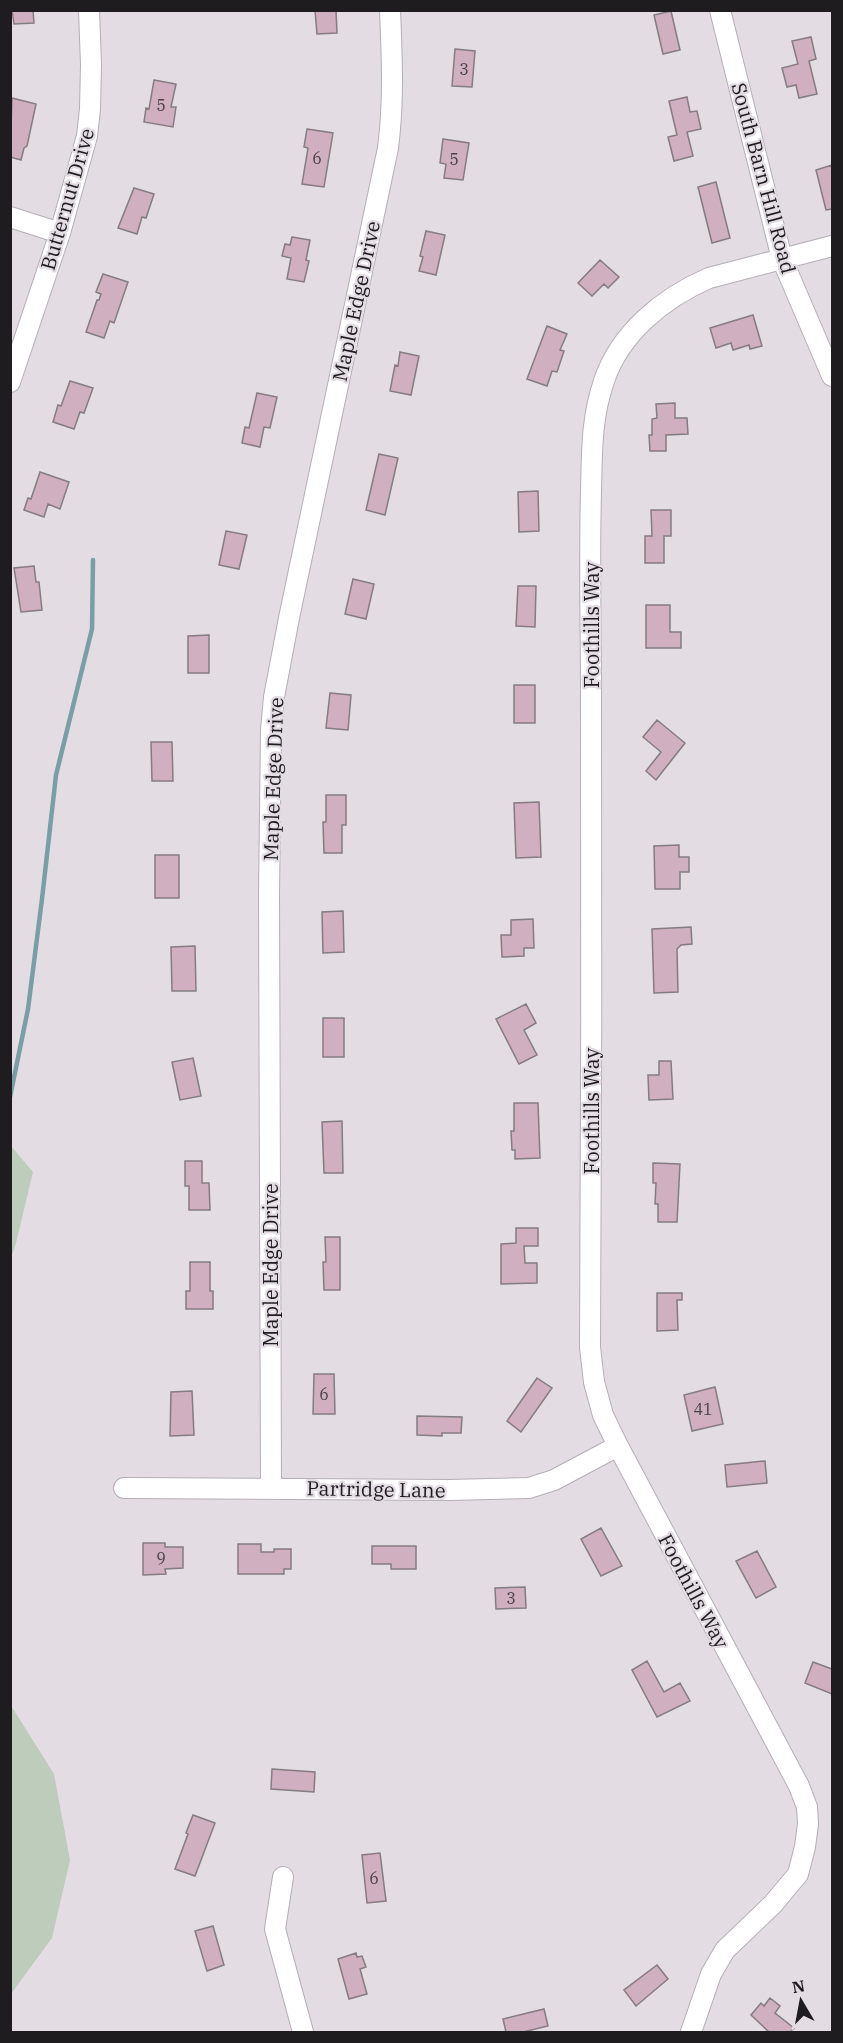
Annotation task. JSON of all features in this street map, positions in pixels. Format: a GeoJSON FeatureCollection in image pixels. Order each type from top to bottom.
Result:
{"type":"FeatureCollection","features":[{"type":"Feature","properties":{"kind":"street","name":"Butternut Drive"},"geometry":{"type":"LineString","coordinates":[[10,382],[60,233],[88,127],[91,65],[89,10]]}},
{"type":"Feature","properties":{"kind":"street","name":"Maple Edge Drive"},"geometry":{"type":"LineString","coordinates":[[271,1487],[269,895],[271,730],[274,697],[289,618],[388,148],[393,79],[390,10]]}},
{"type":"Feature","properties":{"kind":"street","name":"South Barn Hill Road"},"geometry":{"type":"LineString","coordinates":[[720,10],[782,259],[832,375]]}},
{"type":"Feature","properties":{"kind":"street"},"geometry":{"type":"LineString","coordinates":[[10,217],[60,233]]}},
{"type":"Feature","properties":{"kind":"street","name":"Foothills Way"},"geometry":{"type":"LineString","coordinates":[[691,2032],[711,1974],[725,1950],[773,1904],[798,1874],[805,1847],[808,1824],[807,1807],[799,1786],[618,1446],[603,1415],[594,1382],[590,1347],[592,898],[590,517],[594,419],[612,361],[625,341],[661,304],[709,278],[832,246]]}},
{"type":"Feature","properties":{"kind":"street","name":"Partridge Lane"},"geometry":{"type":"LineString","coordinates":[[124,1488],[271,1487],[450,1490],[529,1488],[554,1480],[618,1446]]}},
{"type":"Feature","properties":{"kind":"street"},"geometry":{"type":"LineString","coordinates":[[283,1877],[275,1929],[303,2032]]}},
{"type":"Feature","properties":{"kind":"green space"},"geometry":{"type":"Polygon","coordinates":[[[11,1146],[33,1172],[11,1257],[11,1146]]]}},
{"type":"Feature","properties":{"kind":"green space"},"geometry":{"type":"Polygon","coordinates":[[[10,1704],[54,1774],[70,1860],[52,1938],[11,1994],[10,1704]]]}},
{"type":"Feature","properties":{"kind":"building"},"geometry":{"type":"Polygon","coordinates":[[[12,10],[33,10],[34,23],[14,24],[12,10]]]}},
{"type":"Feature","properties":{"kind":"building"},"geometry":{"type":"Polygon","coordinates":[[[315,10],[336,10],[337,33],[317,34],[315,10]]]}},
{"type":"Feature","properties":{"kind":"building"},"geometry":{"type":"Polygon","coordinates":[[[671,11],[680,50],[663,54],[654,15],[671,11]]]}},
{"type":"Feature","properties":{"kind":"building"},"geometry":{"type":"Polygon","coordinates":[[[811,37],[816,59],[809,61],[817,94],[799,98],[796,85],[787,87],[782,68],[798,64],[792,41],[811,37]]]}},
{"type":"Feature","properties":{"kind":"building"},"geometry":{"type":"Polygon","coordinates":[[[455,49],[475,51],[472,87],[452,86],[455,49]]]}},
{"type":"Feature","properties":{"kind":"building"},"geometry":{"type":"Polygon","coordinates":[[[154,80],[176,84],[171,107],[176,107],[173,127],[144,122],[146,108],[149,109],[154,80]]]}},
{"type":"Feature","properties":{"kind":"building"},"geometry":{"type":"Polygon","coordinates":[[[687,97],[690,112],[697,111],[701,129],[687,132],[693,156],[674,161],[668,137],[677,135],[669,101],[687,97]]]}},
{"type":"Feature","properties":{"kind":"building"},"geometry":{"type":"Polygon","coordinates":[[[12,98],[36,104],[27,146],[24,148],[21,160],[10,157],[12,98]]]}},
{"type":"Feature","properties":{"kind":"building"},"geometry":{"type":"Polygon","coordinates":[[[307,129],[333,133],[324,187],[302,184],[308,148],[304,147],[307,129]]]}},
{"type":"Feature","properties":{"kind":"building"},"geometry":{"type":"Polygon","coordinates":[[[443,139],[469,143],[463,180],[444,178],[446,164],[440,163],[443,139]]]}},
{"type":"Feature","properties":{"kind":"building"},"geometry":{"type":"Polygon","coordinates":[[[832,165],[832,209],[826,210],[816,170],[832,165]]]}},
{"type":"Feature","properties":{"kind":"building"},"geometry":{"type":"Polygon","coordinates":[[[716,182],[730,238],[712,243],[698,187],[716,182]]]}},
{"type":"Feature","properties":{"kind":"building"},"geometry":{"type":"Polygon","coordinates":[[[134,188],[154,194],[146,218],[142,217],[137,234],[118,228],[134,188]]]}},
{"type":"Feature","properties":{"kind":"building"},"geometry":{"type":"Polygon","coordinates":[[[426,231],[445,235],[436,275],[419,271],[426,231]]]}},
{"type":"Feature","properties":{"kind":"building"},"geometry":{"type":"Polygon","coordinates":[[[292,237],[310,240],[306,260],[309,261],[304,282],[287,279],[291,258],[282,256],[285,244],[290,245],[292,237]]]}},
{"type":"Feature","properties":{"kind":"building"},"geometry":{"type":"Polygon","coordinates":[[[600,260],[619,277],[608,288],[604,284],[592,296],[578,283],[600,260]]]}},
{"type":"Feature","properties":{"kind":"building"},"geometry":{"type":"Polygon","coordinates":[[[103,274],[128,282],[114,323],[110,321],[104,338],[86,332],[101,294],[96,292],[103,274]]]}},
{"type":"Feature","properties":{"kind":"building"},"geometry":{"type":"Polygon","coordinates":[[[753,315],[762,346],[750,349],[749,345],[733,350],[731,343],[716,348],[710,328],[753,315]]]}},
{"type":"Feature","properties":{"kind":"building"},"geometry":{"type":"Polygon","coordinates":[[[547,326],[567,334],[560,350],[564,351],[557,372],[552,371],[547,386],[527,379],[547,326]]]}},
{"type":"Feature","properties":{"kind":"building"},"geometry":{"type":"Polygon","coordinates":[[[400,352],[419,356],[411,395],[390,391],[400,352]]]}},
{"type":"Feature","properties":{"kind":"building"},"geometry":{"type":"Polygon","coordinates":[[[70,381],[93,388],[84,413],[80,412],[74,429],[53,422],[58,405],[61,406],[70,381]]]}},
{"type":"Feature","properties":{"kind":"building"},"geometry":{"type":"Polygon","coordinates":[[[257,393],[277,397],[270,428],[264,427],[260,447],[242,443],[245,427],[249,428],[257,393]]]}},
{"type":"Feature","properties":{"kind":"building"},"geometry":{"type":"Polygon","coordinates":[[[675,403],[675,418],[687,418],[688,434],[666,435],[666,451],[650,451],[649,435],[652,435],[652,419],[657,418],[656,404],[675,403]]]}},
{"type":"Feature","properties":{"kind":"building"},"geometry":{"type":"Polygon","coordinates":[[[379,454],[398,458],[385,515],[366,510],[379,454]]]}},
{"type":"Feature","properties":{"kind":"building"},"geometry":{"type":"Polygon","coordinates":[[[40,472],[69,482],[60,509],[48,504],[44,517],[24,510],[28,498],[31,499],[40,472]]]}},
{"type":"Feature","properties":{"kind":"building"},"geometry":{"type":"Polygon","coordinates":[[[538,491],[539,531],[519,532],[518,492],[538,491]]]}},
{"type":"Feature","properties":{"kind":"building"},"geometry":{"type":"Polygon","coordinates":[[[651,510],[671,510],[671,536],[664,536],[664,563],[645,563],[645,536],[652,536],[651,510]]]}},
{"type":"Feature","properties":{"kind":"building"},"geometry":{"type":"Polygon","coordinates":[[[226,531],[247,535],[239,569],[219,565],[226,531]]]}},
{"type":"Feature","properties":{"kind":"building"},"geometry":{"type":"Polygon","coordinates":[[[34,566],[36,582],[39,582],[42,610],[21,612],[14,568],[34,566]]]}},
{"type":"Feature","properties":{"kind":"building"},"geometry":{"type":"Polygon","coordinates":[[[353,579],[374,584],[366,619],[345,614],[353,579]]]}},
{"type":"Feature","properties":{"kind":"building"},"geometry":{"type":"Polygon","coordinates":[[[518,586],[536,586],[535,627],[516,626],[518,586]]]}},
{"type":"Feature","properties":{"kind":"building"},"geometry":{"type":"Polygon","coordinates":[[[646,605],[670,605],[670,632],[681,632],[681,648],[646,648],[646,605]]]}},
{"type":"Feature","properties":{"kind":"building"},"geometry":{"type":"Polygon","coordinates":[[[209,635],[209,673],[188,673],[188,636],[209,635]]]}},
{"type":"Feature","properties":{"kind":"building"},"geometry":{"type":"Polygon","coordinates":[[[514,685],[535,685],[535,723],[514,723],[514,685]]]}},
{"type":"Feature","properties":{"kind":"building"},"geometry":{"type":"Polygon","coordinates":[[[330,693],[351,695],[348,730],[326,728],[330,693]]]}},
{"type":"Feature","properties":{"kind":"building"},"geometry":{"type":"Polygon","coordinates":[[[657,720],[685,743],[656,780],[646,771],[661,752],[643,737],[657,720]]]}},
{"type":"Feature","properties":{"kind":"building"},"geometry":{"type":"Polygon","coordinates":[[[151,742],[172,742],[173,781],[152,781],[151,742]]]}},
{"type":"Feature","properties":{"kind":"building"},"geometry":{"type":"Polygon","coordinates":[[[326,795],[346,795],[346,825],[342,825],[342,853],[324,853],[323,822],[326,822],[326,795]]]}},
{"type":"Feature","properties":{"kind":"building"},"geometry":{"type":"Polygon","coordinates":[[[539,802],[541,857],[516,858],[514,803],[539,802]]]}},
{"type":"Feature","properties":{"kind":"building"},"geometry":{"type":"Polygon","coordinates":[[[679,845],[679,857],[689,857],[689,872],[680,872],[680,889],[655,889],[654,846],[679,845]]]}},
{"type":"Feature","properties":{"kind":"building"},"geometry":{"type":"Polygon","coordinates":[[[155,855],[179,855],[179,898],[155,898],[155,855]]]}},
{"type":"Feature","properties":{"kind":"building"},"geometry":{"type":"Polygon","coordinates":[[[343,911],[344,952],[323,953],[322,912],[343,911]]]}},
{"type":"Feature","properties":{"kind":"building"},"geometry":{"type":"Polygon","coordinates":[[[533,919],[534,948],[524,948],[524,956],[502,957],[501,935],[511,935],[511,920],[533,919]]]}},
{"type":"Feature","properties":{"kind":"building"},"geometry":{"type":"Polygon","coordinates":[[[691,927],[692,944],[681,945],[677,949],[678,992],[654,993],[652,929],[691,927]]]}},
{"type":"Feature","properties":{"kind":"building"},"geometry":{"type":"Polygon","coordinates":[[[195,946],[196,991],[172,991],[171,947],[195,946]]]}},
{"type":"Feature","properties":{"kind":"building"},"geometry":{"type":"Polygon","coordinates":[[[526,1004],[536,1023],[524,1030],[537,1055],[519,1064],[496,1019],[526,1004]]]}},
{"type":"Feature","properties":{"kind":"building"},"geometry":{"type":"Polygon","coordinates":[[[323,1018],[344,1018],[344,1057],[323,1057],[323,1018]]]}},
{"type":"Feature","properties":{"kind":"building"},"geometry":{"type":"Polygon","coordinates":[[[193,1058],[201,1096],[180,1100],[172,1062],[193,1058]]]}},
{"type":"Feature","properties":{"kind":"building"},"geometry":{"type":"Polygon","coordinates":[[[659,1061],[671,1061],[673,1099],[649,1100],[648,1075],[659,1075],[659,1061]]]}},
{"type":"Feature","properties":{"kind":"building"},"geometry":{"type":"Polygon","coordinates":[[[514,1103],[538,1103],[540,1158],[515,1159],[511,1131],[514,1131],[514,1103]]]}},
{"type":"Feature","properties":{"kind":"building"},"geometry":{"type":"Polygon","coordinates":[[[342,1121],[343,1173],[324,1173],[322,1122],[342,1121]]]}},
{"type":"Feature","properties":{"kind":"building"},"geometry":{"type":"Polygon","coordinates":[[[185,1161],[202,1161],[202,1183],[209,1183],[210,1210],[189,1210],[189,1186],[185,1186],[185,1161]]]}},
{"type":"Feature","properties":{"kind":"building"},"geometry":{"type":"Polygon","coordinates":[[[653,1163],[680,1164],[677,1222],[658,1222],[653,1163]]]}},
{"type":"Feature","properties":{"kind":"building"},"geometry":{"type":"Polygon","coordinates":[[[516,1228],[538,1228],[538,1246],[524,1246],[525,1263],[537,1263],[537,1283],[501,1284],[501,1244],[516,1243],[516,1228]]]}},
{"type":"Feature","properties":{"kind":"building"},"geometry":{"type":"Polygon","coordinates":[[[325,1237],[340,1237],[340,1290],[324,1290],[325,1237]]]}},
{"type":"Feature","properties":{"kind":"building"},"geometry":{"type":"Polygon","coordinates":[[[190,1262],[210,1262],[210,1291],[213,1291],[213,1309],[186,1309],[186,1291],[190,1291],[190,1262]]]}},
{"type":"Feature","properties":{"kind":"building"},"geometry":{"type":"Polygon","coordinates":[[[657,1293],[682,1293],[682,1300],[677,1300],[678,1330],[657,1331],[657,1293]]]}},
{"type":"Feature","properties":{"kind":"building"},"geometry":{"type":"Polygon","coordinates":[[[314,1374],[334,1374],[335,1414],[313,1414],[314,1374]]]}},
{"type":"Feature","properties":{"kind":"building"},"geometry":{"type":"Polygon","coordinates":[[[537,1378],[552,1388],[521,1432],[507,1421],[537,1378]]]}},
{"type":"Feature","properties":{"kind":"building"},"geometry":{"type":"Polygon","coordinates":[[[715,1387],[723,1424],[692,1431],[684,1395],[715,1387]]]}},
{"type":"Feature","properties":{"kind":"building"},"geometry":{"type":"Polygon","coordinates":[[[192,1391],[194,1435],[170,1436],[171,1392],[192,1391]]]}},
{"type":"Feature","properties":{"kind":"building"},"geometry":{"type":"Polygon","coordinates":[[[417,1416],[462,1417],[461,1433],[442,1433],[442,1436],[417,1435],[417,1416]]]}},
{"type":"Feature","properties":{"kind":"building"},"geometry":{"type":"Polygon","coordinates":[[[765,1461],[767,1483],[727,1487],[725,1465],[765,1461]]]}},
{"type":"Feature","properties":{"kind":"building"},"geometry":{"type":"Polygon","coordinates":[[[601,1528],[622,1566],[601,1576],[581,1539],[601,1528]]]}},
{"type":"Feature","properties":{"kind":"building"},"geometry":{"type":"Polygon","coordinates":[[[143,1543],[165,1543],[165,1547],[183,1547],[183,1568],[165,1569],[166,1574],[143,1575],[143,1543]]]}},
{"type":"Feature","properties":{"kind":"building"},"geometry":{"type":"Polygon","coordinates":[[[238,1544],[261,1544],[261,1552],[291,1549],[291,1569],[284,1569],[284,1574],[238,1574],[238,1544]]]}},
{"type":"Feature","properties":{"kind":"building"},"geometry":{"type":"Polygon","coordinates":[[[372,1546],[416,1546],[416,1569],[391,1569],[391,1564],[372,1564],[372,1546]]]}},
{"type":"Feature","properties":{"kind":"building"},"geometry":{"type":"Polygon","coordinates":[[[757,1551],[776,1587],[756,1598],[736,1561],[757,1551]]]}},
{"type":"Feature","properties":{"kind":"building"},"geometry":{"type":"Polygon","coordinates":[[[525,1587],[526,1608],[496,1609],[495,1588],[525,1587]]]}},
{"type":"Feature","properties":{"kind":"building"},"geometry":{"type":"Polygon","coordinates":[[[647,1661],[664,1692],[680,1683],[690,1701],[657,1717],[632,1670],[647,1661]]]}},
{"type":"Feature","properties":{"kind":"building"},"geometry":{"type":"Polygon","coordinates":[[[813,1662],[832,1669],[832,1694],[805,1683],[813,1662]]]}},
{"type":"Feature","properties":{"kind":"building"},"geometry":{"type":"Polygon","coordinates":[[[272,1769],[315,1772],[314,1792],[271,1789],[272,1769]]]}},
{"type":"Feature","properties":{"kind":"building"},"geometry":{"type":"Polygon","coordinates":[[[193,1815],[215,1823],[195,1876],[175,1869],[193,1815]]]}},
{"type":"Feature","properties":{"kind":"building"},"geometry":{"type":"Polygon","coordinates":[[[380,1853],[386,1901],[367,1903],[362,1855],[380,1853]]]}},
{"type":"Feature","properties":{"kind":"building"},"geometry":{"type":"Polygon","coordinates":[[[213,1926],[224,1965],[207,1971],[195,1931],[213,1926]]]}},
{"type":"Feature","properties":{"kind":"building"},"geometry":{"type":"Polygon","coordinates":[[[356,1953],[357,1957],[362,1956],[366,1967],[360,1969],[367,1994],[349,1999],[338,1959],[356,1953]]]}},
{"type":"Feature","properties":{"kind":"building"},"geometry":{"type":"Polygon","coordinates":[[[657,1965],[668,1979],[636,2006],[624,1990],[657,1965]]]}},
{"type":"Feature","properties":{"kind":"building"},"geometry":{"type":"Polygon","coordinates":[[[770,1998],[780,2006],[775,2013],[794,2028],[790,2032],[769,2032],[751,2015],[761,2003],[764,2006],[770,1998]]]}},
{"type":"Feature","properties":{"kind":"building"},"geometry":{"type":"Polygon","coordinates":[[[544,2009],[548,2026],[523,2032],[506,2032],[503,2019],[544,2009]]]}},
{"type":"Feature","properties":{"kind":"waterway"},"geometry":{"type":"LineString","coordinates":[[10,1097],[28,1009],[56,775],[92,629],[93,560]]}}]}
